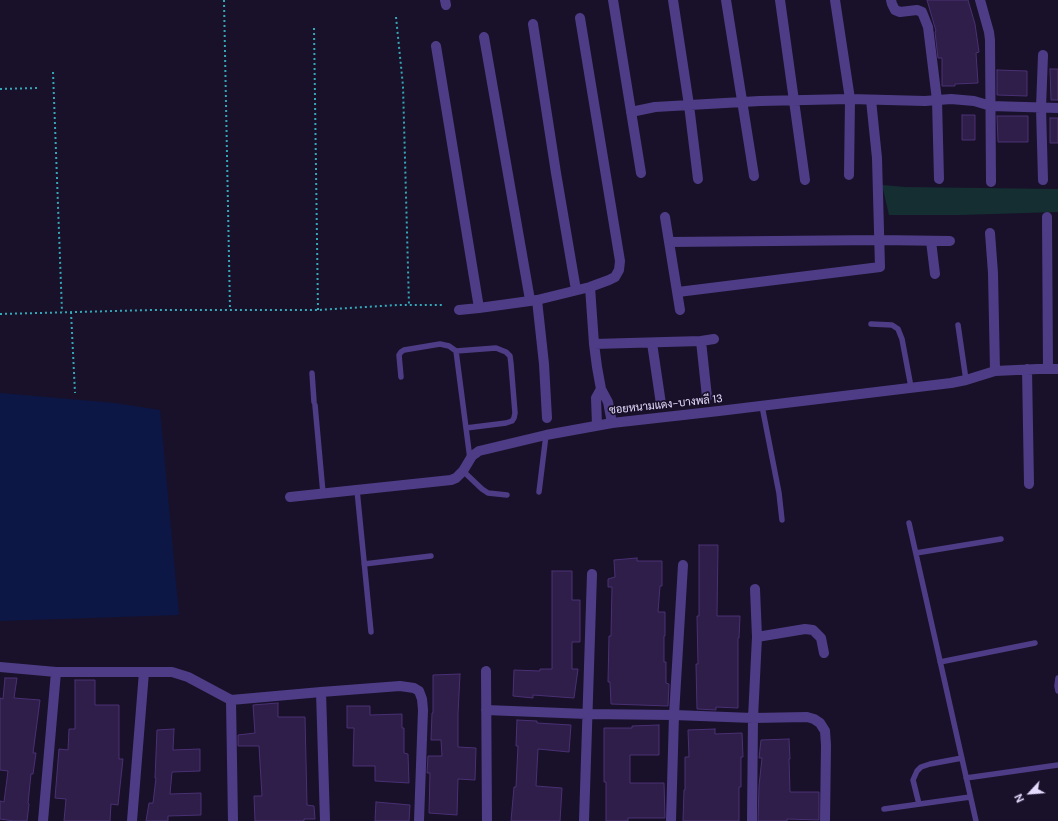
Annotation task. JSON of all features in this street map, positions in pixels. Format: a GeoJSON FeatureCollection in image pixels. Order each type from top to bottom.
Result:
{"type":"FeatureCollection","features":[{"type":"Feature","properties":{"kind":"street"},"geometry":{"type":"LineString","coordinates":[[613,0],[641,173]]}},
{"type":"Feature","properties":{"kind":"street"},"geometry":{"type":"LineString","coordinates":[[673,0],[689,105],[698,179]]}},
{"type":"Feature","properties":{"kind":"street"},"geometry":{"type":"LineString","coordinates":[[726,0],[741,102],[754,176]]}},
{"type":"Feature","properties":{"kind":"street"},"geometry":{"type":"LineString","coordinates":[[780,0],[805,180]]}},
{"type":"Feature","properties":{"kind":"street"},"geometry":{"type":"LineString","coordinates":[[835,0],[850,99],[850,175]]}},
{"type":"Feature","properties":{"kind":"street"},"geometry":{"type":"LineString","coordinates":[[891,0],[895,10],[900,12],[917,10],[922,12],[928,27],[937,100],[939,179]]}},
{"type":"Feature","properties":{"kind":"street"},"geometry":{"type":"LineString","coordinates":[[980,0],[989,32],[991,182]]}},
{"type":"Feature","properties":{"kind":"street"},"geometry":{"type":"LineString","coordinates":[[459,310],[533,300],[590,287],[610,280],[615,277],[619,270],[620,261],[580,18]]}},
{"type":"Feature","properties":{"kind":"street"},"geometry":{"type":"LineString","coordinates":[[533,24],[576,290]]}},
{"type":"Feature","properties":{"kind":"street"},"geometry":{"type":"LineString","coordinates":[[484,37],[544,364],[547,418]]}},
{"type":"Feature","properties":{"kind":"street"},"geometry":{"type":"LineString","coordinates":[[436,46],[479,308]]}},
{"type":"Feature","properties":{"kind":"street"},"geometry":{"type":"LineString","coordinates":[[1043,55],[1041,108],[1043,180]]}},
{"type":"Feature","properties":{"kind":"street"},"geometry":{"type":"LineString","coordinates":[[631,112],[655,107],[741,102],[850,99],[925,101],[951,98],[974,101],[991,106],[1058,108]]}},
{"type":"Feature","properties":{"kind":"street"},"geometry":{"type":"LineString","coordinates":[[678,292],[880,266],[877,158],[872,100]]}},
{"type":"Feature","properties":{"kind":"street"},"geometry":{"type":"LineString","coordinates":[[665,217],[680,310]]}},
{"type":"Feature","properties":{"kind":"street"},"geometry":{"type":"LineString","coordinates":[[1047,217],[1053,240],[1053,369]]}},
{"type":"Feature","properties":{"kind":"street"},"geometry":{"type":"LineString","coordinates":[[990,233],[993,273],[995,371]]}},
{"type":"Feature","properties":{"kind":"street"},"geometry":{"type":"LineString","coordinates":[[670,242],[879,240],[950,241]]}},
{"type":"Feature","properties":{"kind":"street"},"geometry":{"type":"LineString","coordinates":[[931,241],[935,274]]}},
{"type":"Feature","properties":{"kind":"street"},"geometry":{"type":"LineString","coordinates":[[590,287],[594,344],[601,389],[608,402],[612,423]]}},
{"type":"Feature","properties":{"kind":"street"},"geometry":{"type":"LineString","coordinates":[[594,344],[701,341],[714,339]]}},
{"type":"Feature","properties":{"kind":"street"},"geometry":{"type":"LineString","coordinates":[[701,341],[707,397]]}},
{"type":"Feature","properties":{"kind":"street"},"geometry":{"type":"LineString","coordinates":[[652,342],[661,404]]}},
{"type":"Feature","properties":{"kind":"street"},"geometry":{"type":"LineString","coordinates":[[1028,369],[1029,484]]}},
{"type":"Feature","properties":{"kind":"street","name":"ซอยหนามแดง-บางพลี 13"},"geometry":{"type":"LineString","coordinates":[[290,496],[451,480],[456,478],[472,456],[479,451],[546,435],[597,425],[966,380],[995,371],[1053,369]]}},
{"type":"Feature","properties":{"kind":"street"},"geometry":{"type":"LineString","coordinates":[[597,425],[596,398],[601,389]]}},
{"type":"Feature","properties":{"kind":"street"},"geometry":{"type":"LineString","coordinates":[[671,821],[674,715],[683,565]]}},
{"type":"Feature","properties":{"kind":"street"},"geometry":{"type":"LineString","coordinates":[[584,821],[592,574]]}},
{"type":"Feature","properties":{"kind":"street"},"geometry":{"type":"LineString","coordinates":[[752,821],[753,718],[757,637],[755,589]]}},
{"type":"Feature","properties":{"kind":"street"},"geometry":{"type":"LineString","coordinates":[[757,637],[805,629],[812,630],[821,638],[824,653]]}},
{"type":"Feature","properties":{"kind":"street"},"geometry":{"type":"LineString","coordinates":[[0,667],[56,672],[172,672],[188,677],[231,700],[400,686],[414,688],[419,692],[422,699],[423,710],[419,821]]}},
{"type":"Feature","properties":{"kind":"street"},"geometry":{"type":"LineString","coordinates":[[486,671],[487,821]]}},
{"type":"Feature","properties":{"kind":"street"},"geometry":{"type":"LineString","coordinates":[[43,821],[56,672]]}},
{"type":"Feature","properties":{"kind":"street"},"geometry":{"type":"LineString","coordinates":[[132,821],[144,672]]}},
{"type":"Feature","properties":{"kind":"street"},"geometry":{"type":"LineString","coordinates":[[321,692],[325,821]]}},
{"type":"Feature","properties":{"kind":"street"},"geometry":{"type":"LineString","coordinates":[[231,700],[233,821]]}},
{"type":"Feature","properties":{"kind":"street"},"geometry":{"type":"LineString","coordinates":[[486,710],[753,718],[807,717],[814,719],[820,723],[825,731],[825,821]]}},
{"type":"Feature","properties":{"kind":"lane"},"geometry":{"type":"LineString","coordinates":[[871,324],[892,325],[898,329],[902,339],[911,387]]}},
{"type":"Feature","properties":{"kind":"lane"},"geometry":{"type":"LineString","coordinates":[[958,325],[966,380]]}},
{"type":"Feature","properties":{"kind":"lane"},"geometry":{"type":"LineString","coordinates":[[402,377],[399,355],[404,350],[440,344],[449,346],[456,351],[496,348],[506,352],[510,356],[511,364],[514,418],[512,421],[506,423],[466,428]]}},
{"type":"Feature","properties":{"kind":"lane"},"geometry":{"type":"LineString","coordinates":[[456,351],[470,459]]}},
{"type":"Feature","properties":{"kind":"lane"},"geometry":{"type":"LineString","coordinates":[[312,373],[323,493]]}},
{"type":"Feature","properties":{"kind":"lane"},"geometry":{"type":"LineString","coordinates":[[762,406],[779,493],[782,520]]}},
{"type":"Feature","properties":{"kind":"lane"},"geometry":{"type":"LineString","coordinates":[[540,492],[546,435]]}},
{"type":"Feature","properties":{"kind":"lane"},"geometry":{"type":"LineString","coordinates":[[462,471],[488,493],[507,496]]}},
{"type":"Feature","properties":{"kind":"lane"},"geometry":{"type":"LineString","coordinates":[[357,490],[371,632]]}},
{"type":"Feature","properties":{"kind":"lane"},"geometry":{"type":"LineString","coordinates":[[909,524],[976,821]]}},
{"type":"Feature","properties":{"kind":"lane"},"geometry":{"type":"LineString","coordinates":[[916,553],[1001,539]]}},
{"type":"Feature","properties":{"kind":"lane"},"geometry":{"type":"LineString","coordinates":[[364,564],[430,556]]}},
{"type":"Feature","properties":{"kind":"lane"},"geometry":{"type":"LineString","coordinates":[[940,662],[1035,643]]}},
{"type":"Feature","properties":{"kind":"lane"},"geometry":{"type":"LineString","coordinates":[[1058,678],[1058,690]]}},
{"type":"Feature","properties":{"kind":"lane"},"geometry":{"type":"LineString","coordinates":[[919,804],[913,780],[917,771],[921,767],[930,764],[962,758]]}},
{"type":"Feature","properties":{"kind":"lane"},"geometry":{"type":"LineString","coordinates":[[966,778],[1058,765]]}},
{"type":"Feature","properties":{"kind":"lane"},"geometry":{"type":"LineString","coordinates":[[884,809],[970,797]]}},
{"type":"Feature","properties":{"kind":"path"},"geometry":{"type":"LineString","coordinates":[[224,0],[230,310]]}},
{"type":"Feature","properties":{"kind":"path"},"geometry":{"type":"LineString","coordinates":[[396,17],[402,86],[409,305]]}},
{"type":"Feature","properties":{"kind":"path"},"geometry":{"type":"LineString","coordinates":[[314,28],[318,310]]}},
{"type":"Feature","properties":{"kind":"path"},"geometry":{"type":"LineString","coordinates":[[53,72],[62,312]]}},
{"type":"Feature","properties":{"kind":"path"},"geometry":{"type":"LineString","coordinates":[[0,89],[37,88]]}},
{"type":"Feature","properties":{"kind":"path"},"geometry":{"type":"LineString","coordinates":[[0,314],[154,310],[318,310],[409,305],[444,305]]}},
{"type":"Feature","properties":{"kind":"path"},"geometry":{"type":"LineString","coordinates":[[71,312],[75,393]]}},
{"type":"Feature","properties":{"kind":"green space"},"geometry":{"type":"Polygon","coordinates":[[[882,185],[905,187],[1058,189],[1058,212],[960,215],[889,215],[882,185]]]}},
{"type":"Feature","properties":{"kind":"shaded area"},"geometry":{"type":"Polygon","coordinates":[[[0,393],[115,403],[160,410],[179,615],[0,621],[0,393]]]}},
{"type":"Feature","properties":{"kind":"building"},"geometry":{"type":"Polygon","coordinates":[[[927,0],[968,0],[975,24],[979,52],[976,53],[978,83],[942,86],[942,58],[938,58],[936,31],[927,0]]]}},
{"type":"Feature","properties":{"kind":"building"},"geometry":{"type":"Polygon","coordinates":[[[1050,69],[1058,69],[1058,100],[1051,100],[1050,69]]]}},
{"type":"Feature","properties":{"kind":"building"},"geometry":{"type":"Polygon","coordinates":[[[997,70],[1027,71],[1027,96],[997,95],[997,70]]]}},
{"type":"Feature","properties":{"kind":"building"},"geometry":{"type":"Polygon","coordinates":[[[962,115],[975,115],[975,140],[962,140],[962,115]]]}},
{"type":"Feature","properties":{"kind":"building"},"geometry":{"type":"Polygon","coordinates":[[[997,116],[1028,116],[1028,142],[998,142],[997,116]]]}},
{"type":"Feature","properties":{"kind":"building"},"geometry":{"type":"Polygon","coordinates":[[[1050,118],[1058,118],[1058,143],[1050,143],[1050,118]]]}},
{"type":"Feature","properties":{"kind":"building"},"geometry":{"type":"Polygon","coordinates":[[[699,545],[718,545],[717,616],[740,616],[738,638],[738,708],[716,707],[716,710],[697,709],[696,664],[698,664],[697,616],[699,616],[699,545]]]}},
{"type":"Feature","properties":{"kind":"building"},"geometry":{"type":"Polygon","coordinates":[[[637,558],[637,561],[662,561],[662,586],[660,586],[658,612],[665,612],[664,662],[666,662],[666,683],[669,684],[668,706],[611,704],[610,682],[608,682],[612,587],[608,587],[608,579],[615,577],[614,560],[637,558]]]}},
{"type":"Feature","properties":{"kind":"building"},"geometry":{"type":"Polygon","coordinates":[[[552,571],[572,571],[572,600],[580,600],[580,642],[572,642],[572,669],[578,669],[574,698],[533,695],[533,698],[513,696],[514,670],[540,671],[540,669],[552,669],[552,571]]]}},
{"type":"Feature","properties":{"kind":"building"},"geometry":{"type":"Polygon","coordinates":[[[460,674],[458,747],[476,748],[475,780],[458,779],[457,815],[429,813],[430,773],[427,773],[428,756],[442,756],[441,740],[431,740],[433,675],[460,674]]]}},
{"type":"Feature","properties":{"kind":"building"},"geometry":{"type":"Polygon","coordinates":[[[5,678],[17,678],[14,698],[40,700],[33,753],[36,753],[33,774],[31,774],[27,821],[0,819],[0,801],[4,802],[8,771],[0,770],[0,698],[3,699],[5,678]]]}},
{"type":"Feature","properties":{"kind":"building"},"geometry":{"type":"Polygon","coordinates":[[[75,680],[95,680],[95,705],[119,705],[119,759],[123,759],[118,805],[111,804],[110,821],[64,821],[66,799],[55,798],[59,749],[68,750],[69,729],[75,729],[75,680]]]}},
{"type":"Feature","properties":{"kind":"building"},"geometry":{"type":"Polygon","coordinates":[[[278,703],[278,717],[305,717],[307,805],[314,806],[315,819],[304,819],[304,821],[255,821],[254,796],[262,796],[259,746],[238,746],[238,735],[255,733],[253,705],[278,703]]]}},
{"type":"Feature","properties":{"kind":"building"},"geometry":{"type":"Polygon","coordinates":[[[347,706],[370,706],[370,715],[402,714],[402,728],[404,728],[404,753],[408,754],[409,783],[375,781],[375,766],[353,766],[354,728],[347,728],[347,706]]]}},
{"type":"Feature","properties":{"kind":"building"},"geometry":{"type":"Polygon","coordinates":[[[517,720],[571,725],[569,752],[538,749],[536,786],[562,788],[560,821],[511,821],[514,787],[516,787],[518,746],[516,746],[517,720]]]}},
{"type":"Feature","properties":{"kind":"building"},"geometry":{"type":"Polygon","coordinates":[[[659,725],[659,755],[630,755],[630,783],[664,783],[665,818],[628,818],[628,821],[606,821],[604,728],[632,728],[632,726],[659,725]]]}},
{"type":"Feature","properties":{"kind":"building"},"geometry":{"type":"Polygon","coordinates":[[[174,729],[173,750],[200,749],[200,771],[172,772],[170,794],[201,793],[201,815],[168,816],[168,821],[146,821],[149,803],[153,803],[156,778],[157,730],[174,729]]]}},
{"type":"Feature","properties":{"kind":"building"},"geometry":{"type":"Polygon","coordinates":[[[715,729],[715,734],[742,733],[743,757],[741,757],[741,787],[739,787],[739,821],[683,821],[685,757],[689,757],[688,730],[715,729]]]}},
{"type":"Feature","properties":{"kind":"building"},"geometry":{"type":"Polygon","coordinates":[[[789,739],[790,792],[819,792],[819,820],[787,819],[787,821],[758,821],[759,786],[762,758],[759,758],[761,740],[789,739]]]}},
{"type":"Feature","properties":{"kind":"building"},"geometry":{"type":"Polygon","coordinates":[[[376,802],[410,805],[409,821],[375,821],[376,802]]]}}]}
